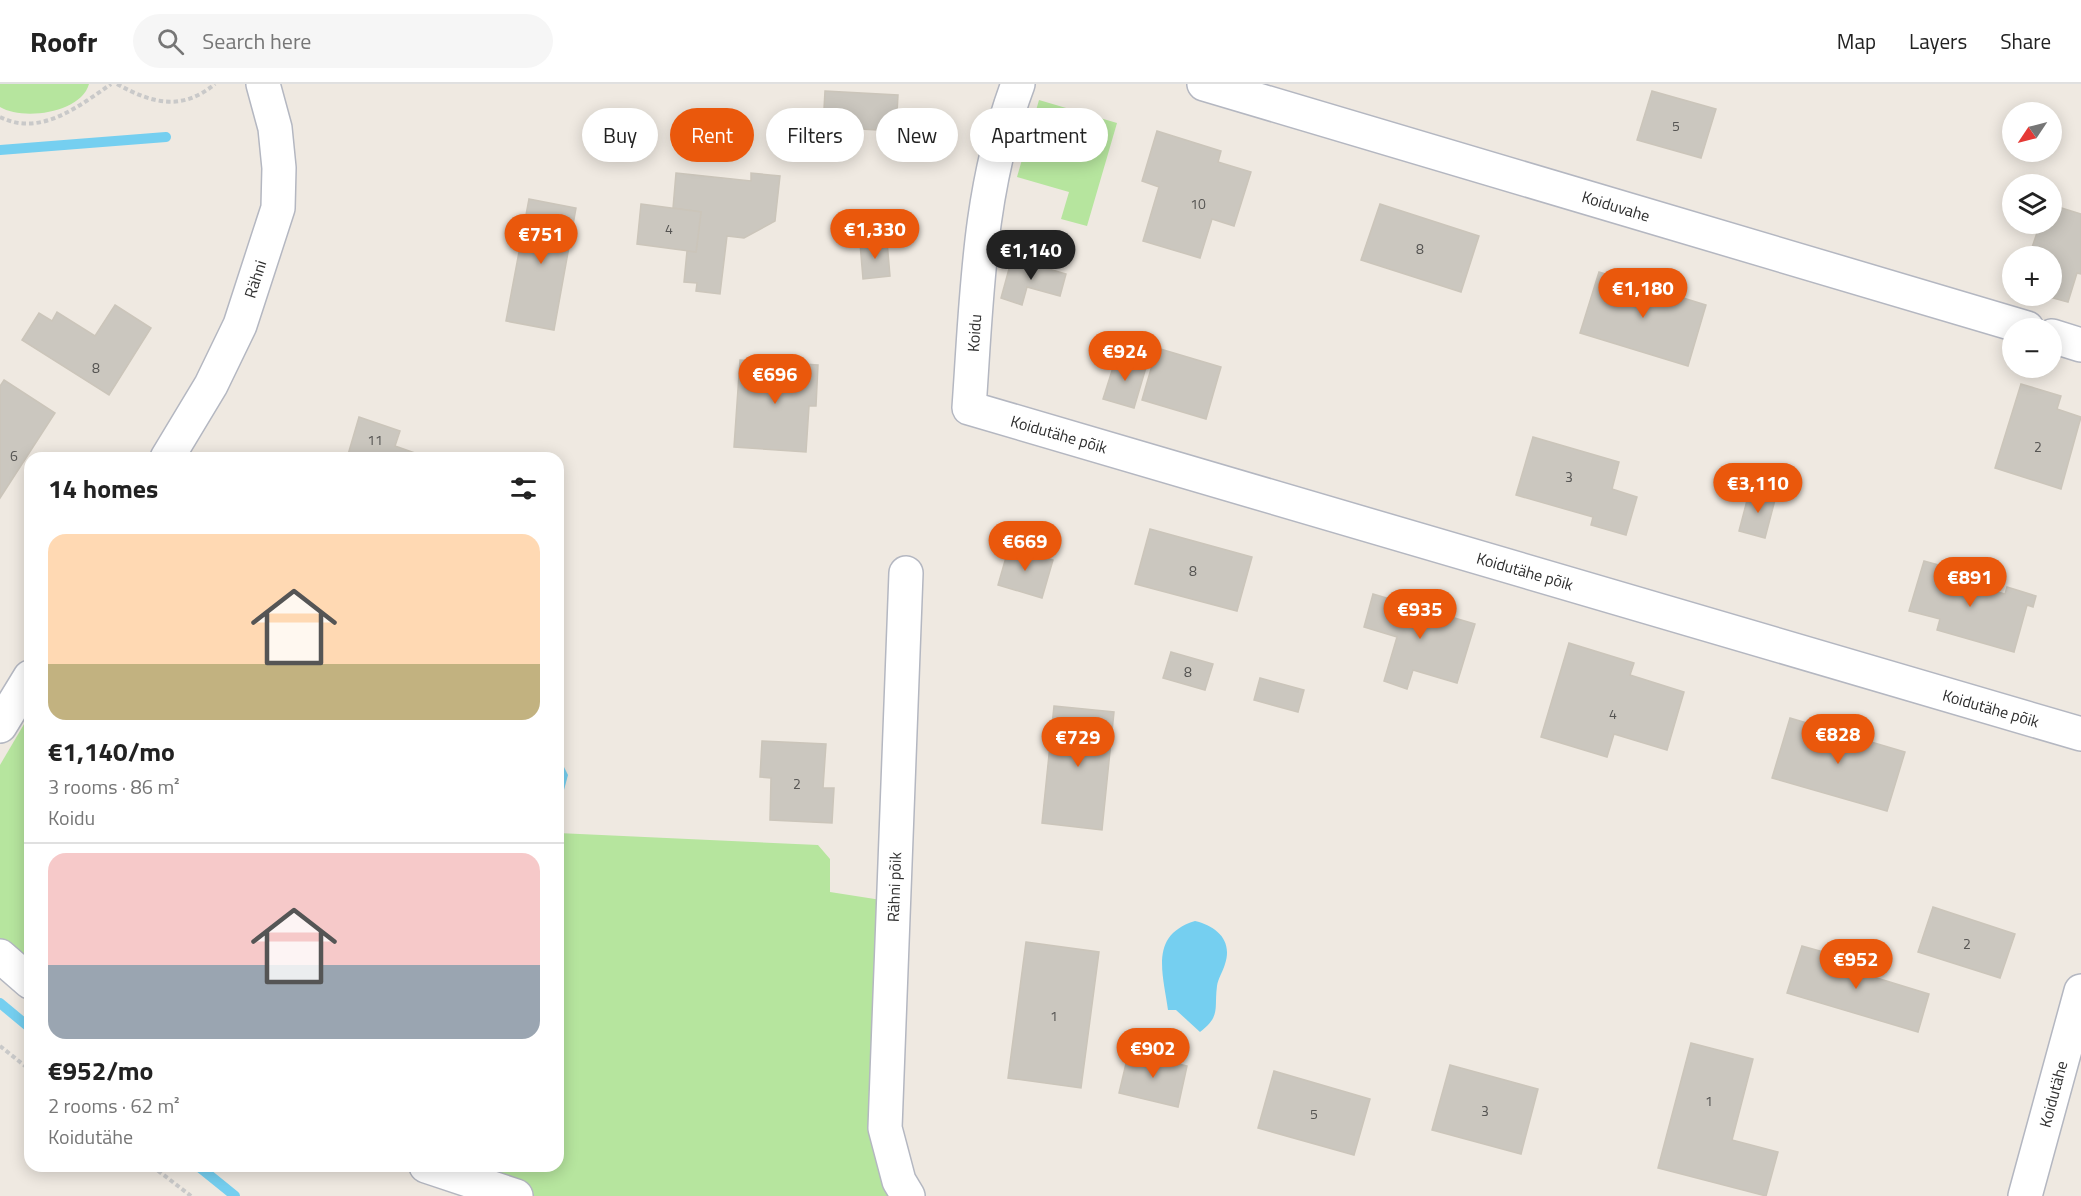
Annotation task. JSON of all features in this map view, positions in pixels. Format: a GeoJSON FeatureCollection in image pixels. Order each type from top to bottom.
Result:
{"type":"FeatureCollection","features":[{"type":"Feature","properties":{"kind":"street","name":"Rähni"},"geometry":{"type":"LineString","coordinates":[[171,452],[212,385],[240,325],[278,208],[279,168],[276,138],[263,84]]}},
{"type":"Feature","properties":{"kind":"street","name":"Koidu"},"geometry":{"type":"LineString","coordinates":[[969,408],[980,244],[991,170],[1018,84]]}},
{"type":"Feature","properties":{"kind":"street","name":"Koiduvahe"},"geometry":{"type":"LineString","coordinates":[[1204,84],[2002,321]]}},
{"type":"Feature","properties":{"kind":"street"},"geometry":{"type":"LineString","coordinates":[[2062,339],[2081,345]]}},
{"type":"Feature","properties":{"kind":"street","name":"Koidutähe põik"},"geometry":{"type":"LineString","coordinates":[[969,408],[2081,734]]}},
{"type":"Feature","properties":{"kind":"street","name":"Rähni põik"},"geometry":{"type":"LineString","coordinates":[[906,573],[885,1128],[899,1181],[908,1196]]}},
{"type":"Feature","properties":{"kind":"street"},"geometry":{"type":"LineString","coordinates":[[0,726],[24,687]]}},
{"type":"Feature","properties":{"kind":"street"},"geometry":{"type":"LineString","coordinates":[[0,956],[24,977]]}},
{"type":"Feature","properties":{"kind":"street","name":"Koidutähe"},"geometry":{"type":"LineString","coordinates":[[2025,1196],[2081,991]]}},
{"type":"Feature","properties":{"kind":"street"},"geometry":{"type":"LineString","coordinates":[[444,1172],[516,1196]]}},
{"type":"Feature","properties":{"kind":"path"},"geometry":{"type":"LineString","coordinates":[[0,117],[15,124],[49,120],[71,112],[111,84]]}},
{"type":"Feature","properties":{"kind":"path"},"geometry":{"type":"LineString","coordinates":[[117,84],[133,93],[156,100],[181,103],[200,96],[215,84]]}},
{"type":"Feature","properties":{"kind":"path"},"geometry":{"type":"LineString","coordinates":[[0,1046],[24,1065]]}},
{"type":"Feature","properties":{"kind":"path"},"geometry":{"type":"LineString","coordinates":[[160,1172],[191,1196]]}},
{"type":"Feature","properties":{"kind":"green space"},"geometry":{"type":"Polygon","coordinates":[[[0,84],[89,84],[84,94],[75,102],[50,112],[36,114],[10,111],[0,107],[0,84]]]}},
{"type":"Feature","properties":{"kind":"green space"},"geometry":{"type":"Polygon","coordinates":[[[1039,100],[1066,108],[1037,108],[1039,100]]]}},
{"type":"Feature","properties":{"kind":"green space"},"geometry":{"type":"Polygon","coordinates":[[[1108,120],[1117,123],[1108,154],[1108,120]]]}},
{"type":"Feature","properties":{"kind":"green space"},"geometry":{"type":"Polygon","coordinates":[[[1021,162],[1106,162],[1087,226],[1061,219],[1069,192],[1017,177],[1021,162]]]}},
{"type":"Feature","properties":{"kind":"green space"},"geometry":{"type":"Polygon","coordinates":[[[24,724],[24,977],[0,956],[0,765],[24,724]]]}},
{"type":"Feature","properties":{"kind":"green space"},"geometry":{"type":"Polygon","coordinates":[[[564,833],[818,845],[830,859],[830,892],[894,902],[885,1128],[908,1196],[516,1196],[444,1172],[564,1172],[564,833]]]}},
{"type":"Feature","properties":{"kind":"water"},"geometry":{"type":"Polygon","coordinates":[[[564,767],[568,775],[564,790],[564,767]]]}},
{"type":"Feature","properties":{"kind":"water"},"geometry":{"type":"Polygon","coordinates":[[[1195,921],[1216,930],[1225,941],[1227,948],[1225,964],[1217,986],[1214,1016],[1200,1032],[1176,1010],[1168,1010],[1162,969],[1165,946],[1171,936],[1180,927],[1195,921]]]}},
{"type":"Feature","properties":{"kind":"building"},"geometry":{"type":"Polygon","coordinates":[[[825,91],[898,95],[897,108],[876,108],[876,130],[864,129],[864,108],[824,108],[825,91]]]}},
{"type":"Feature","properties":{"kind":"building"},"geometry":{"type":"Polygon","coordinates":[[[1652,91],[1716,109],[1701,158],[1637,140],[1652,91]]]}},
{"type":"Feature","properties":{"kind":"building"},"geometry":{"type":"Polygon","coordinates":[[[1157,131],[1221,151],[1218,162],[1251,172],[1234,226],[1212,219],[1200,258],[1143,241],[1159,187],[1142,181],[1157,131]]]}},
{"type":"Feature","properties":{"kind":"building"},"geometry":{"type":"Polygon","coordinates":[[[676,173],[751,181],[751,173],[780,176],[775,221],[744,238],[727,236],[720,294],[696,291],[697,283],[684,282],[687,251],[696,252],[701,212],[673,208],[676,173]]]}},
{"type":"Feature","properties":{"kind":"building"},"geometry":{"type":"Polygon","coordinates":[[[529,199],[576,208],[554,330],[506,321],[529,199]]]}},
{"type":"Feature","properties":{"kind":"building"},"geometry":{"type":"Polygon","coordinates":[[[641,204],[701,212],[696,252],[637,244],[641,204]]]}},
{"type":"Feature","properties":{"kind":"building"},"geometry":{"type":"Polygon","coordinates":[[[1380,204],[1479,236],[1461,292],[1361,260],[1380,204]]]}},
{"type":"Feature","properties":{"kind":"building"},"geometry":{"type":"Polygon","coordinates":[[[2062,208],[2081,214],[2081,274],[2077,273],[2068,302],[2062,300],[2062,246],[2032,246],[2037,234],[2062,234],[2062,208]]]}},
{"type":"Feature","properties":{"kind":"building"},"geometry":{"type":"Polygon","coordinates":[[[887,241],[890,276],[863,279],[860,243],[887,241]]]}},
{"type":"Feature","properties":{"kind":"building"},"geometry":{"type":"Polygon","coordinates":[[[1012,258],[1066,274],[1060,296],[1027,287],[1022,305],[1001,298],[1012,258]]]}},
{"type":"Feature","properties":{"kind":"building"},"geometry":{"type":"Polygon","coordinates":[[[1599,272],[1706,305],[1688,366],[1580,333],[1599,272]]]}},
{"type":"Feature","properties":{"kind":"building"},"geometry":{"type":"Polygon","coordinates":[[[115,305],[151,328],[109,395],[22,340],[39,313],[52,321],[57,312],[95,336],[115,305]]]}},
{"type":"Feature","properties":{"kind":"building"},"geometry":{"type":"Polygon","coordinates":[[[1157,348],[1221,367],[1206,419],[1142,400],[1157,348]]]}},
{"type":"Feature","properties":{"kind":"building"},"geometry":{"type":"Polygon","coordinates":[[[1117,355],[1147,364],[1134,408],[1103,399],[1117,355]]]}},
{"type":"Feature","properties":{"kind":"building"},"geometry":{"type":"Polygon","coordinates":[[[740,360],[818,365],[816,406],[809,406],[806,452],[734,447],[740,360]]]}},
{"type":"Feature","properties":{"kind":"building"},"geometry":{"type":"Polygon","coordinates":[[[4,380],[55,413],[30,452],[24,452],[24,461],[0,498],[0,386],[4,380]]]}},
{"type":"Feature","properties":{"kind":"building"},"geometry":{"type":"Polygon","coordinates":[[[2021,384],[2061,396],[2057,409],[2081,417],[2061,489],[1995,468],[2021,384]]]}},
{"type":"Feature","properties":{"kind":"building"},"geometry":{"type":"Polygon","coordinates":[[[359,417],[400,431],[395,446],[412,452],[349,452],[359,417]]]}},
{"type":"Feature","properties":{"kind":"building"},"geometry":{"type":"Polygon","coordinates":[[[1533,437],[1619,462],[1612,489],[1637,497],[1626,535],[1591,525],[1593,517],[1516,495],[1533,437]]]}},
{"type":"Feature","properties":{"kind":"building"},"geometry":{"type":"Polygon","coordinates":[[[1750,489],[1776,496],[1765,538],[1739,531],[1750,489]]]}},
{"type":"Feature","properties":{"kind":"building"},"geometry":{"type":"Polygon","coordinates":[[[1150,529],[1252,557],[1237,611],[1135,584],[1150,529]]]}},
{"type":"Feature","properties":{"kind":"building"},"geometry":{"type":"Polygon","coordinates":[[[1009,547],[1053,560],[1042,598],[998,585],[1009,547]]]}},
{"type":"Feature","properties":{"kind":"building"},"geometry":{"type":"Polygon","coordinates":[[[1924,561],[1957,570],[1955,580],[2005,594],[2007,587],[2036,596],[2033,607],[2027,605],[2014,652],[1937,630],[1940,619],[1909,611],[1924,561]]]}},
{"type":"Feature","properties":{"kind":"building"},"geometry":{"type":"Polygon","coordinates":[[[1373,594],[1475,624],[1457,683],[1413,670],[1407,689],[1384,681],[1397,637],[1364,627],[1373,594]]]}},
{"type":"Feature","properties":{"kind":"building"},"geometry":{"type":"Polygon","coordinates":[[[1569,643],[1634,663],[1630,675],[1684,692],[1667,750],[1614,734],[1607,757],[1541,737],[1569,643]]]}},
{"type":"Feature","properties":{"kind":"building"},"geometry":{"type":"Polygon","coordinates":[[[1171,652],[1213,664],[1205,690],[1163,678],[1171,652]]]}},
{"type":"Feature","properties":{"kind":"building"},"geometry":{"type":"Polygon","coordinates":[[[1260,678],[1304,690],[1298,712],[1254,700],[1260,678]]]}},
{"type":"Feature","properties":{"kind":"building"},"geometry":{"type":"Polygon","coordinates":[[[1054,706],[1114,712],[1102,830],[1042,823],[1054,706]]]}},
{"type":"Feature","properties":{"kind":"building"},"geometry":{"type":"Polygon","coordinates":[[[1790,718],[1905,752],[1887,811],[1772,778],[1790,718]]]}},
{"type":"Feature","properties":{"kind":"building"},"geometry":{"type":"Polygon","coordinates":[[[762,741],[826,744],[823,788],[834,788],[832,823],[770,820],[771,778],[760,777],[762,741]]]}},
{"type":"Feature","properties":{"kind":"building"},"geometry":{"type":"Polygon","coordinates":[[[1933,907],[2015,934],[2000,978],[1918,952],[1933,907]]]}},
{"type":"Feature","properties":{"kind":"building"},"geometry":{"type":"Polygon","coordinates":[[[1026,942],[1099,952],[1081,1088],[1008,1078],[1026,942]]]}},
{"type":"Feature","properties":{"kind":"building"},"geometry":{"type":"Polygon","coordinates":[[[1802,946],[1870,965],[1867,975],[1929,994],[1918,1032],[1787,993],[1802,946]]]}},
{"type":"Feature","properties":{"kind":"building"},"geometry":{"type":"Polygon","coordinates":[[[1691,1043],[1753,1059],[1732,1140],[1778,1152],[1766,1196],[1658,1168],[1691,1043]]]}},
{"type":"Feature","properties":{"kind":"building"},"geometry":{"type":"Polygon","coordinates":[[[1129,1051],[1187,1066],[1178,1107],[1119,1093],[1129,1051]]]}},
{"type":"Feature","properties":{"kind":"building"},"geometry":{"type":"Polygon","coordinates":[[[1450,1065],[1538,1089],[1521,1154],[1432,1130],[1450,1065]]]}},
{"type":"Feature","properties":{"kind":"building"},"geometry":{"type":"Polygon","coordinates":[[[1274,1071],[1370,1099],[1354,1155],[1258,1128],[1274,1071]]]}},
{"type":"Feature","properties":{"kind":"waterway"},"geometry":{"type":"LineString","coordinates":[[0,150],[166,137]]}},
{"type":"Feature","properties":{"kind":"waterway"},"geometry":{"type":"LineString","coordinates":[[0,1003],[24,1023]]}},
{"type":"Feature","properties":{"kind":"waterway"},"geometry":{"type":"LineString","coordinates":[[205,1172],[235,1196]]}}]}
